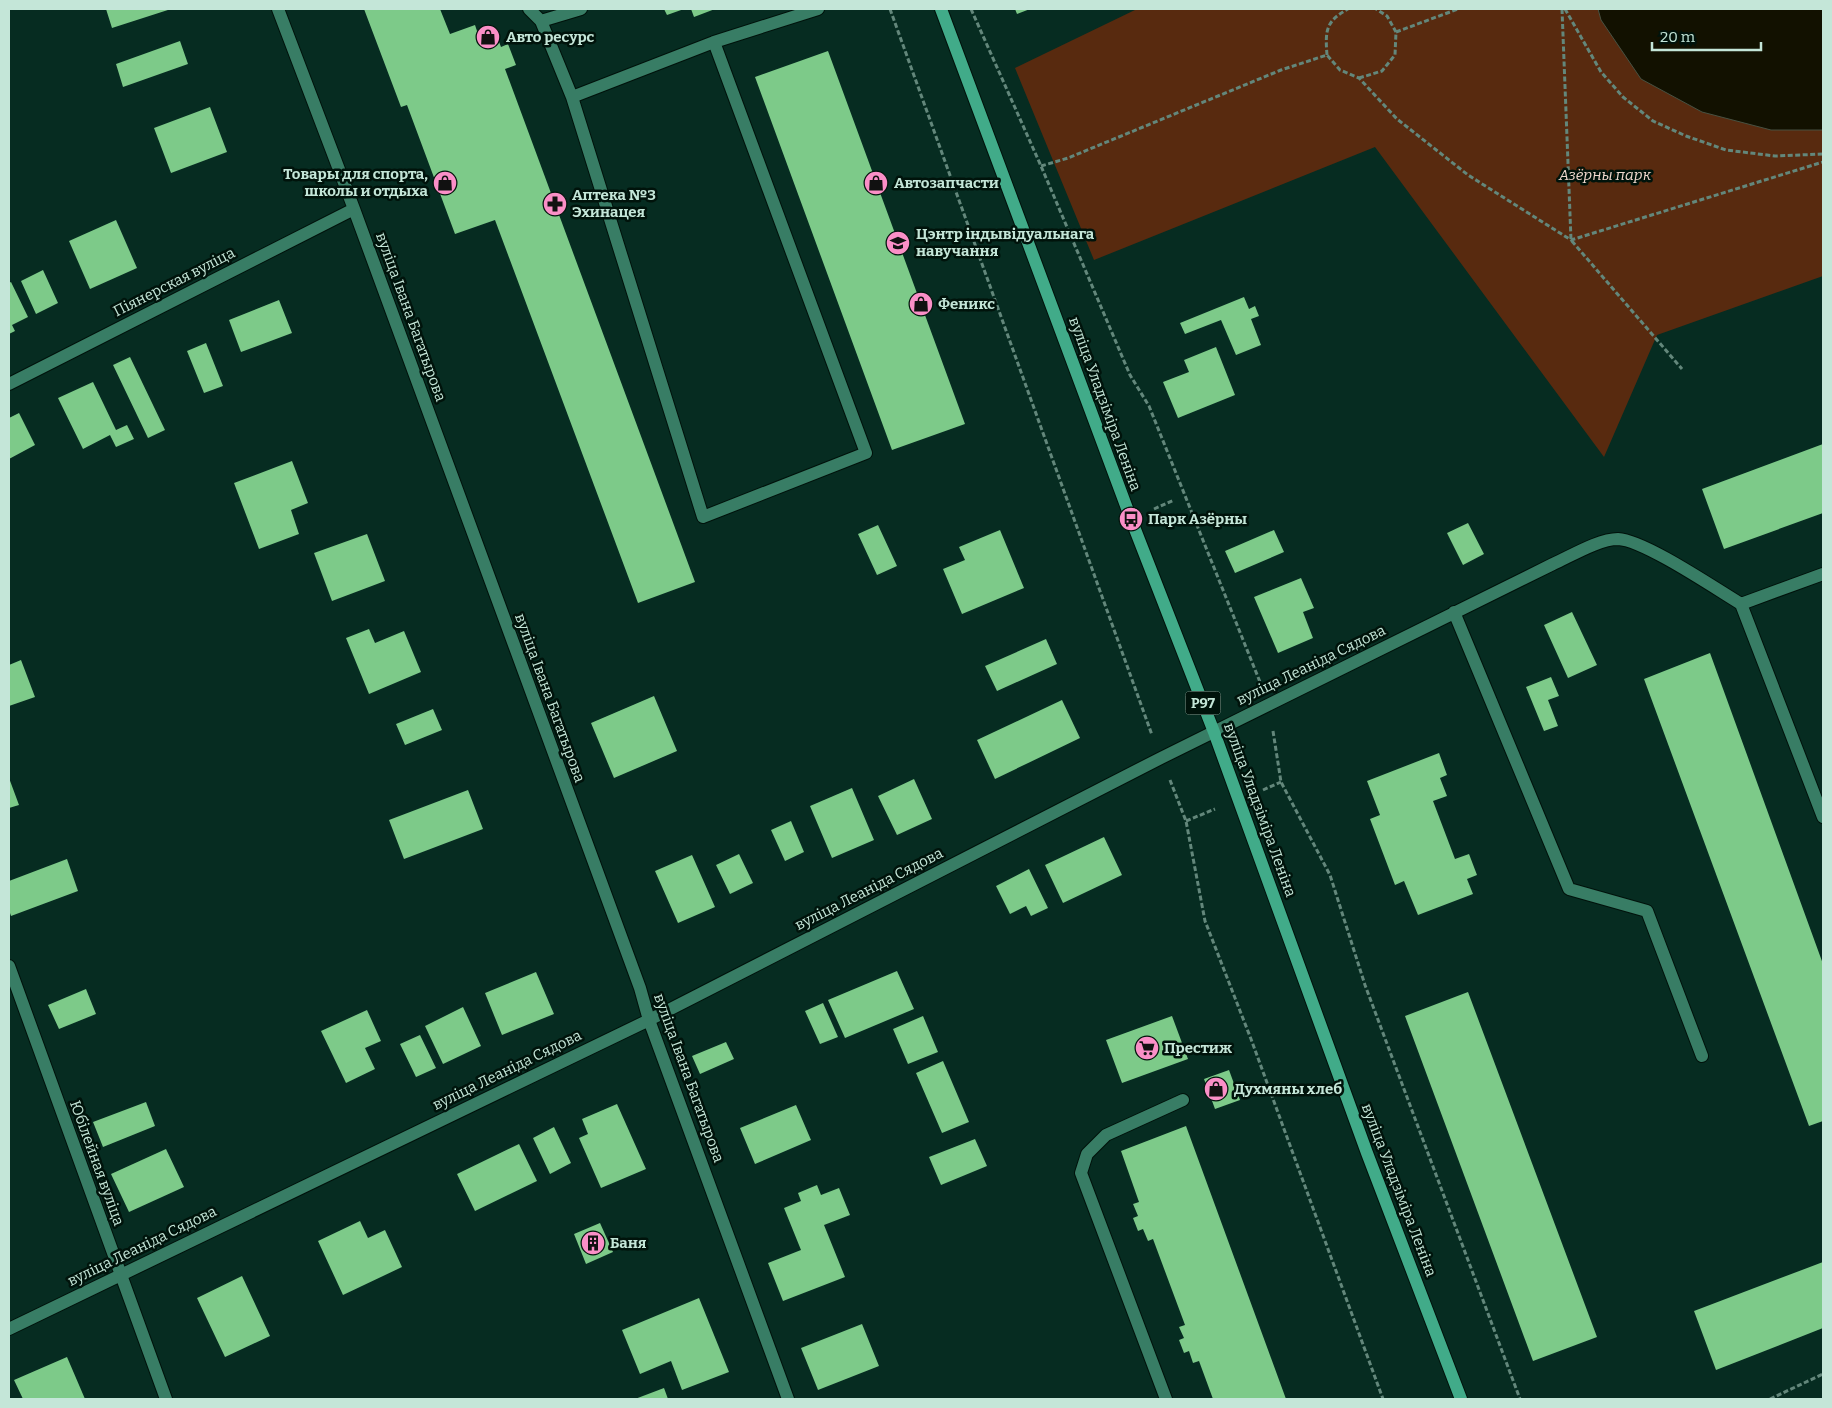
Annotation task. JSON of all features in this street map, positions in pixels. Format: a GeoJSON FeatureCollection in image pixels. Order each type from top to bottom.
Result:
{"type":"FeatureCollection","features":[{"type":"Feature","properties":{"kind":"main road","name":"вуліца Уладзіміра Леніна"},"geometry":{"type":"LineString","coordinates":[[940,9],[1127,509],[1214,732],[1363,1144],[1461,1399]]}},
{"type":"Feature","properties":{"kind":"street","name":"вуліца Івана Багатырова"},"geometry":{"type":"LineString","coordinates":[[278,9],[354,209],[640,988],[649,1020],[788,1399]]}},
{"type":"Feature","properties":{"kind":"street"},"geometry":{"type":"LineString","coordinates":[[529,9],[541,21],[572,97],[703,517],[866,453],[714,42]]}},
{"type":"Feature","properties":{"kind":"street"},"geometry":{"type":"LineString","coordinates":[[541,21],[581,9]]}},
{"type":"Feature","properties":{"kind":"street"},"geometry":{"type":"LineString","coordinates":[[572,97],[714,42],[818,9]]}},
{"type":"Feature","properties":{"kind":"street","name":"Піянерская вуліца"},"geometry":{"type":"LineString","coordinates":[[9,384],[354,209]]}},
{"type":"Feature","properties":{"kind":"street","name":"вуліца Леаніда Сядова"},"geometry":{"type":"LineString","coordinates":[[9,1330],[649,1020],[1161,758],[1454,612],[1601,543],[1618,539],[1636,544],[1654,552],[1741,604]]}},
{"type":"Feature","properties":{"kind":"street"},"geometry":{"type":"LineString","coordinates":[[1823,574],[1741,604],[1823,817]]}},
{"type":"Feature","properties":{"kind":"street"},"geometry":{"type":"LineString","coordinates":[[1454,612],[1569,889],[1647,911],[1702,1056]]}},
{"type":"Feature","properties":{"kind":"street","name":"Юбілейная вуліца"},"geometry":{"type":"LineString","coordinates":[[9,966],[166,1399]]}},
{"type":"Feature","properties":{"kind":"street"},"geometry":{"type":"LineString","coordinates":[[1166,1399],[1081,1173],[1087,1154],[1106,1135],[1183,1100]]}},
{"type":"Feature","properties":{"kind":"path"},"geometry":{"type":"LineString","coordinates":[[890,9],[1161,758],[1186,821],[1206,920],[1383,1399]]}},
{"type":"Feature","properties":{"kind":"path"},"geometry":{"type":"LineString","coordinates":[[971,9],[1041,166],[1130,375],[1149,406],[1269,704],[1281,782],[1330,875],[1365,985],[1520,1399]]}},
{"type":"Feature","properties":{"kind":"path"},"geometry":{"type":"LineString","coordinates":[[1348,9],[1334,17],[1325,35],[1327,55],[1340,70],[1359,78],[1397,119],[1468,176],[1571,240],[1682,369]]}},
{"type":"Feature","properties":{"kind":"path"},"geometry":{"type":"LineString","coordinates":[[1359,78],[1382,71],[1395,55],[1396,32],[1388,16],[1376,9]]}},
{"type":"Feature","properties":{"kind":"path"},"geometry":{"type":"LineString","coordinates":[[1396,32],[1458,9]]}},
{"type":"Feature","properties":{"kind":"path"},"geometry":{"type":"LineString","coordinates":[[1564,9],[1601,72],[1623,97],[1652,121],[1686,136],[1726,150],[1775,156],[1823,154]]}},
{"type":"Feature","properties":{"kind":"path"},"geometry":{"type":"LineString","coordinates":[[1564,9],[1571,240]]}},
{"type":"Feature","properties":{"kind":"path"},"geometry":{"type":"LineString","coordinates":[[1041,166],[1068,158],[1281,70],[1327,55]]}},
{"type":"Feature","properties":{"kind":"path"},"geometry":{"type":"LineString","coordinates":[[1571,240],[1823,162]]}},
{"type":"Feature","properties":{"kind":"path"},"geometry":{"type":"LineString","coordinates":[[1770,1399],[1823,1374]]}},
{"type":"Feature","properties":{"kind":"green space","name":"Азёрны парк"},"geometry":{"type":"Polygon","coordinates":[[[1137,9],[1823,9],[1823,276],[1657,335],[1604,457],[1375,147],[1094,260],[1015,68],[1137,9]]]}},
{"type":"Feature","properties":{"kind":"shaded area"},"geometry":{"type":"Polygon","coordinates":[[[1598,9],[1823,9],[1823,130],[1771,130],[1702,112],[1641,79],[1601,20],[1598,9]]]}},
{"type":"Feature","properties":{"kind":"building"},"geometry":{"type":"Polygon","coordinates":[[[106,9],[171,9],[112,28],[106,9]]]}},
{"type":"Feature","properties":{"kind":"building"},"geometry":{"type":"Polygon","coordinates":[[[364,9],[440,9],[450,34],[475,25],[480,40],[496,34],[501,47],[508,44],[516,65],[505,69],[695,582],[638,603],[495,220],[455,234],[407,105],[401,107],[364,9]]]}},
{"type":"Feature","properties":{"kind":"building"},"geometry":{"type":"Polygon","coordinates":[[[664,9],[684,9],[667,15],[664,9]]]}},
{"type":"Feature","properties":{"kind":"building"},"geometry":{"type":"Polygon","coordinates":[[[691,9],[715,9],[694,17],[691,9]]]}},
{"type":"Feature","properties":{"kind":"building"},"geometry":{"type":"Polygon","coordinates":[[[1015,9],[1030,9],[1017,14],[1015,9]]]}},
{"type":"Feature","properties":{"kind":"building"},"geometry":{"type":"Polygon","coordinates":[[[180,41],[188,64],[123,87],[116,64],[180,41]]]}},
{"type":"Feature","properties":{"kind":"building"},"geometry":{"type":"Polygon","coordinates":[[[828,51],[965,424],[892,450],[755,77],[828,51]]]}},
{"type":"Feature","properties":{"kind":"building"},"geometry":{"type":"Polygon","coordinates":[[[210,107],[227,152],[171,173],[154,128],[210,107]]]}},
{"type":"Feature","properties":{"kind":"building"},"geometry":{"type":"Polygon","coordinates":[[[116,220],[137,268],[90,289],[69,241],[116,220]]]}},
{"type":"Feature","properties":{"kind":"building"},"geometry":{"type":"Polygon","coordinates":[[[43,270],[58,303],[36,314],[21,281],[43,270]]]}},
{"type":"Feature","properties":{"kind":"building"},"geometry":{"type":"Polygon","coordinates":[[[11,282],[28,317],[12,325],[15,331],[9,334],[9,283],[11,282]]]}},
{"type":"Feature","properties":{"kind":"building"},"geometry":{"type":"Polygon","coordinates":[[[1244,297],[1249,309],[1255,306],[1259,316],[1251,319],[1261,345],[1236,355],[1221,320],[1185,334],[1180,323],[1244,297]]]}},
{"type":"Feature","properties":{"kind":"building"},"geometry":{"type":"Polygon","coordinates":[[[279,300],[292,333],[241,352],[229,320],[279,300]]]}},
{"type":"Feature","properties":{"kind":"building"},"geometry":{"type":"Polygon","coordinates":[[[206,343],[223,386],[204,393],[187,351],[206,343]]]}},
{"type":"Feature","properties":{"kind":"building"},"geometry":{"type":"Polygon","coordinates":[[[1216,347],[1235,395],[1178,418],[1163,382],[1189,372],[1184,360],[1216,347]]]}},
{"type":"Feature","properties":{"kind":"building"},"geometry":{"type":"Polygon","coordinates":[[[130,357],[165,430],[148,438],[113,365],[130,357]]]}},
{"type":"Feature","properties":{"kind":"building"},"geometry":{"type":"Polygon","coordinates":[[[93,382],[116,430],[127,425],[134,439],[116,447],[110,435],[83,449],[58,398],[93,382]]]}},
{"type":"Feature","properties":{"kind":"building"},"geometry":{"type":"Polygon","coordinates":[[[19,413],[35,445],[9,459],[9,418],[19,413]]]}},
{"type":"Feature","properties":{"kind":"building"},"geometry":{"type":"Polygon","coordinates":[[[1823,444],[1823,513],[1724,549],[1702,489],[1823,444]]]}},
{"type":"Feature","properties":{"kind":"building"},"geometry":{"type":"Polygon","coordinates":[[[292,461],[308,503],[291,510],[299,534],[259,549],[234,483],[292,461]]]}},
{"type":"Feature","properties":{"kind":"building"},"geometry":{"type":"Polygon","coordinates":[[[1468,523],[1484,554],[1463,565],[1447,533],[1468,523]]]}},
{"type":"Feature","properties":{"kind":"building"},"geometry":{"type":"Polygon","coordinates":[[[878,525],[897,566],[877,575],[858,534],[878,525]]]}},
{"type":"Feature","properties":{"kind":"building"},"geometry":{"type":"Polygon","coordinates":[[[1000,530],[1024,588],[962,614],[943,569],[965,560],[959,547],[1000,530]]]}},
{"type":"Feature","properties":{"kind":"building"},"geometry":{"type":"Polygon","coordinates":[[[1274,530],[1284,552],[1235,573],[1225,551],[1274,530]]]}},
{"type":"Feature","properties":{"kind":"building"},"geometry":{"type":"Polygon","coordinates":[[[367,534],[385,581],[332,601],[314,553],[367,534]]]}},
{"type":"Feature","properties":{"kind":"building"},"geometry":{"type":"Polygon","coordinates":[[[1301,578],[1314,608],[1303,612],[1313,638],[1278,653],[1254,597],[1301,578]]]}},
{"type":"Feature","properties":{"kind":"building"},"geometry":{"type":"Polygon","coordinates":[[[1572,612],[1597,665],[1568,678],[1544,625],[1572,612]]]}},
{"type":"Feature","properties":{"kind":"building"},"geometry":{"type":"Polygon","coordinates":[[[369,629],[375,643],[404,631],[421,672],[369,694],[346,638],[369,629]]]}},
{"type":"Feature","properties":{"kind":"building"},"geometry":{"type":"Polygon","coordinates":[[[1046,639],[1057,664],[997,691],[985,666],[1046,639]]]}},
{"type":"Feature","properties":{"kind":"building"},"geometry":{"type":"Polygon","coordinates":[[[1710,653],[1823,964],[1823,1121],[1809,1126],[1644,679],[1710,653]]]}},
{"type":"Feature","properties":{"kind":"building"},"geometry":{"type":"Polygon","coordinates":[[[21,660],[35,697],[9,706],[9,665],[21,660]]]}},
{"type":"Feature","properties":{"kind":"building"},"geometry":{"type":"Polygon","coordinates":[[[1551,677],[1559,696],[1548,700],[1558,726],[1544,731],[1526,687],[1551,677]]]}},
{"type":"Feature","properties":{"kind":"building"},"geometry":{"type":"Polygon","coordinates":[[[654,696],[677,751],[614,778],[591,723],[654,696]]]}},
{"type":"Feature","properties":{"kind":"building"},"geometry":{"type":"Polygon","coordinates":[[[1062,700],[1080,738],[995,779],[977,740],[1062,700]]]}},
{"type":"Feature","properties":{"kind":"building"},"geometry":{"type":"Polygon","coordinates":[[[433,709],[442,730],[405,745],[396,724],[433,709]]]}},
{"type":"Feature","properties":{"kind":"building"},"geometry":{"type":"Polygon","coordinates":[[[1439,753],[1447,775],[1440,778],[1447,796],[1433,801],[1455,859],[1469,854],[1477,875],[1467,879],[1473,894],[1418,915],[1404,881],[1395,885],[1370,819],[1380,815],[1367,781],[1439,753]]]}},
{"type":"Feature","properties":{"kind":"building"},"geometry":{"type":"Polygon","coordinates":[[[9,778],[19,805],[9,808],[9,778]]]}},
{"type":"Feature","properties":{"kind":"building"},"geometry":{"type":"Polygon","coordinates":[[[914,779],[932,819],[897,835],[878,796],[914,779]]]}},
{"type":"Feature","properties":{"kind":"building"},"geometry":{"type":"Polygon","coordinates":[[[852,788],[874,840],[832,858],[810,806],[852,788]]]}},
{"type":"Feature","properties":{"kind":"building"},"geometry":{"type":"Polygon","coordinates":[[[468,790],[483,829],[404,859],[389,820],[468,790]]]}},
{"type":"Feature","properties":{"kind":"building"},"geometry":{"type":"Polygon","coordinates":[[[791,821],[804,852],[785,861],[771,830],[791,821]]]}},
{"type":"Feature","properties":{"kind":"building"},"geometry":{"type":"Polygon","coordinates":[[[1104,837],[1122,875],[1063,903],[1045,865],[1104,837]]]}},
{"type":"Feature","properties":{"kind":"building"},"geometry":{"type":"Polygon","coordinates":[[[739,854],[753,883],[730,894],[716,865],[739,854]]]}},
{"type":"Feature","properties":{"kind":"building"},"geometry":{"type":"Polygon","coordinates":[[[692,855],[715,907],[678,923],[655,871],[692,855]]]}},
{"type":"Feature","properties":{"kind":"building"},"geometry":{"type":"Polygon","coordinates":[[[67,859],[78,891],[11,916],[9,910],[9,881],[67,859]]]}},
{"type":"Feature","properties":{"kind":"building"},"geometry":{"type":"Polygon","coordinates":[[[1029,869],[1048,908],[1031,916],[1026,906],[1010,914],[996,886],[1029,869]]]}},
{"type":"Feature","properties":{"kind":"building"},"geometry":{"type":"Polygon","coordinates":[[[897,971],[914,1009],[845,1038],[828,1000],[897,971]]]}},
{"type":"Feature","properties":{"kind":"building"},"geometry":{"type":"Polygon","coordinates":[[[536,972],[554,1014],[502,1035],[485,993],[536,972]]]}},
{"type":"Feature","properties":{"kind":"building"},"geometry":{"type":"Polygon","coordinates":[[[86,989],[96,1014],[59,1029],[48,1005],[86,989]]]}},
{"type":"Feature","properties":{"kind":"building"},"geometry":{"type":"Polygon","coordinates":[[[1468,992],[1597,1337],[1533,1361],[1405,1016],[1468,992]]]}},
{"type":"Feature","properties":{"kind":"building"},"geometry":{"type":"Polygon","coordinates":[[[823,1003],[838,1037],[820,1044],[805,1011],[823,1003]]]}},
{"type":"Feature","properties":{"kind":"building"},"geometry":{"type":"Polygon","coordinates":[[[463,1007],[481,1046],[443,1064],[425,1026],[463,1007]]]}},
{"type":"Feature","properties":{"kind":"building"},"geometry":{"type":"Polygon","coordinates":[[[367,1010],[381,1041],[365,1048],[375,1069],[346,1083],[321,1031],[367,1010]]]}},
{"type":"Feature","properties":{"kind":"building"},"geometry":{"type":"Polygon","coordinates":[[[923,1016],[938,1052],[908,1064],[893,1029],[923,1016]]]}},
{"type":"Feature","properties":{"kind":"building"},"geometry":{"type":"Polygon","coordinates":[[[1172,1016],[1188,1059],[1122,1083],[1106,1040],[1172,1016]]]}},
{"type":"Feature","properties":{"kind":"building"},"geometry":{"type":"Polygon","coordinates":[[[420,1035],[436,1068],[416,1077],[400,1044],[420,1035]]]}},
{"type":"Feature","properties":{"kind":"building"},"geometry":{"type":"Polygon","coordinates":[[[726,1042],[734,1059],[700,1074],[692,1056],[726,1042]]]}},
{"type":"Feature","properties":{"kind":"building"},"geometry":{"type":"Polygon","coordinates":[[[943,1061],[969,1122],[942,1133],[916,1073],[943,1061]]]}},
{"type":"Feature","properties":{"kind":"building"},"geometry":{"type":"Polygon","coordinates":[[[1229,1070],[1240,1100],[1215,1109],[1204,1079],[1229,1070]]]}},
{"type":"Feature","properties":{"kind":"building"},"geometry":{"type":"Polygon","coordinates":[[[146,1102],[155,1126],[103,1147],[93,1122],[146,1102]]]}},
{"type":"Feature","properties":{"kind":"building"},"geometry":{"type":"Polygon","coordinates":[[[617,1104],[646,1169],[601,1188],[579,1138],[588,1134],[582,1119],[617,1104]]]}},
{"type":"Feature","properties":{"kind":"building"},"geometry":{"type":"Polygon","coordinates":[[[796,1105],[811,1140],[755,1164],[740,1128],[796,1105]]]}},
{"type":"Feature","properties":{"kind":"building"},"geometry":{"type":"Polygon","coordinates":[[[1186,1126],[1286,1399],[1213,1399],[1199,1361],[1193,1363],[1189,1351],[1184,1353],[1179,1340],[1184,1338],[1179,1327],[1185,1325],[1153,1239],[1148,1241],[1143,1229],[1138,1231],[1133,1218],[1138,1216],[1133,1204],[1139,1202],[1121,1151],[1186,1126]]]}},
{"type":"Feature","properties":{"kind":"building"},"geometry":{"type":"Polygon","coordinates":[[[554,1127],[571,1163],[550,1174],[533,1138],[554,1127]]]}},
{"type":"Feature","properties":{"kind":"building"},"geometry":{"type":"Polygon","coordinates":[[[975,1139],[987,1166],[941,1185],[929,1157],[975,1139]]]}},
{"type":"Feature","properties":{"kind":"building"},"geometry":{"type":"Polygon","coordinates":[[[519,1144],[537,1181],[475,1211],[457,1174],[519,1144]]]}},
{"type":"Feature","properties":{"kind":"building"},"geometry":{"type":"Polygon","coordinates":[[[166,1149],[184,1187],[129,1212],[111,1174],[166,1149]]]}},
{"type":"Feature","properties":{"kind":"building"},"geometry":{"type":"Polygon","coordinates":[[[817,1185],[821,1195],[839,1188],[850,1215],[824,1225],[845,1277],[783,1301],[768,1263],[801,1250],[784,1208],[801,1201],[798,1193],[817,1185]]]}},
{"type":"Feature","properties":{"kind":"building"},"geometry":{"type":"Polygon","coordinates":[[[360,1221],[368,1238],[385,1230],[402,1267],[343,1295],[318,1241],[360,1221]]]}},
{"type":"Feature","properties":{"kind":"building","name":"Баня"},"geometry":{"type":"Polygon","coordinates":[[[600,1223],[613,1252],[586,1264],[574,1234],[600,1223]]]}},
{"type":"Feature","properties":{"kind":"building"},"geometry":{"type":"Polygon","coordinates":[[[1823,1262],[1823,1328],[1716,1370],[1694,1311],[1823,1262]]]}},
{"type":"Feature","properties":{"kind":"building"},"geometry":{"type":"Polygon","coordinates":[[[242,1276],[270,1336],[225,1357],[197,1298],[242,1276]]]}},
{"type":"Feature","properties":{"kind":"building"},"geometry":{"type":"Polygon","coordinates":[[[699,1298],[729,1372],[682,1390],[671,1361],[640,1374],[622,1330],[699,1298]]]}},
{"type":"Feature","properties":{"kind":"building"},"geometry":{"type":"Polygon","coordinates":[[[862,1324],[879,1366],[818,1390],[801,1348],[862,1324]]]}},
{"type":"Feature","properties":{"kind":"building"},"geometry":{"type":"Polygon","coordinates":[[[67,1357],[85,1399],[23,1399],[14,1380],[67,1357]]]}},
{"type":"Feature","properties":{"kind":"building"},"geometry":{"type":"Polygon","coordinates":[[[664,1388],[668,1399],[635,1399],[664,1388]]]}},
{"type":"Feature","properties":{"kind":"place","name":"Авто ресурс"},"geometry":{"type":"Point","coordinates":[488,37]}},
{"type":"Feature","properties":{"kind":"place","name":"Товары для спорта, школы и отдыха"},"geometry":{"type":"Point","coordinates":[445,183]}},
{"type":"Feature","properties":{"kind":"place","name":"Автозапчасти"},"geometry":{"type":"Point","coordinates":[876,183]}},
{"type":"Feature","properties":{"kind":"place","name":"Аптека №3 Эхинацея"},"geometry":{"type":"Point","coordinates":[555,204]}},
{"type":"Feature","properties":{"kind":"place","name":"Цэнтр індывідуальнага навучання"},"geometry":{"type":"Point","coordinates":[898,243]}},
{"type":"Feature","properties":{"kind":"place","name":"Феникс"},"geometry":{"type":"Point","coordinates":[921,304]}},
{"type":"Feature","properties":{"kind":"place","name":"Парк Азёрны"},"geometry":{"type":"Point","coordinates":[1131,519]}},
{"type":"Feature","properties":{"kind":"place","name":"Престиж"},"geometry":{"type":"Point","coordinates":[1147,1048]}},
{"type":"Feature","properties":{"kind":"place","name":"Духмяны хлеб"},"geometry":{"type":"Point","coordinates":[1216,1089]}},
{"type":"Feature","properties":{"kind":"place","name":"Баня"},"geometry":{"type":"Point","coordinates":[593,1243]}}]}
